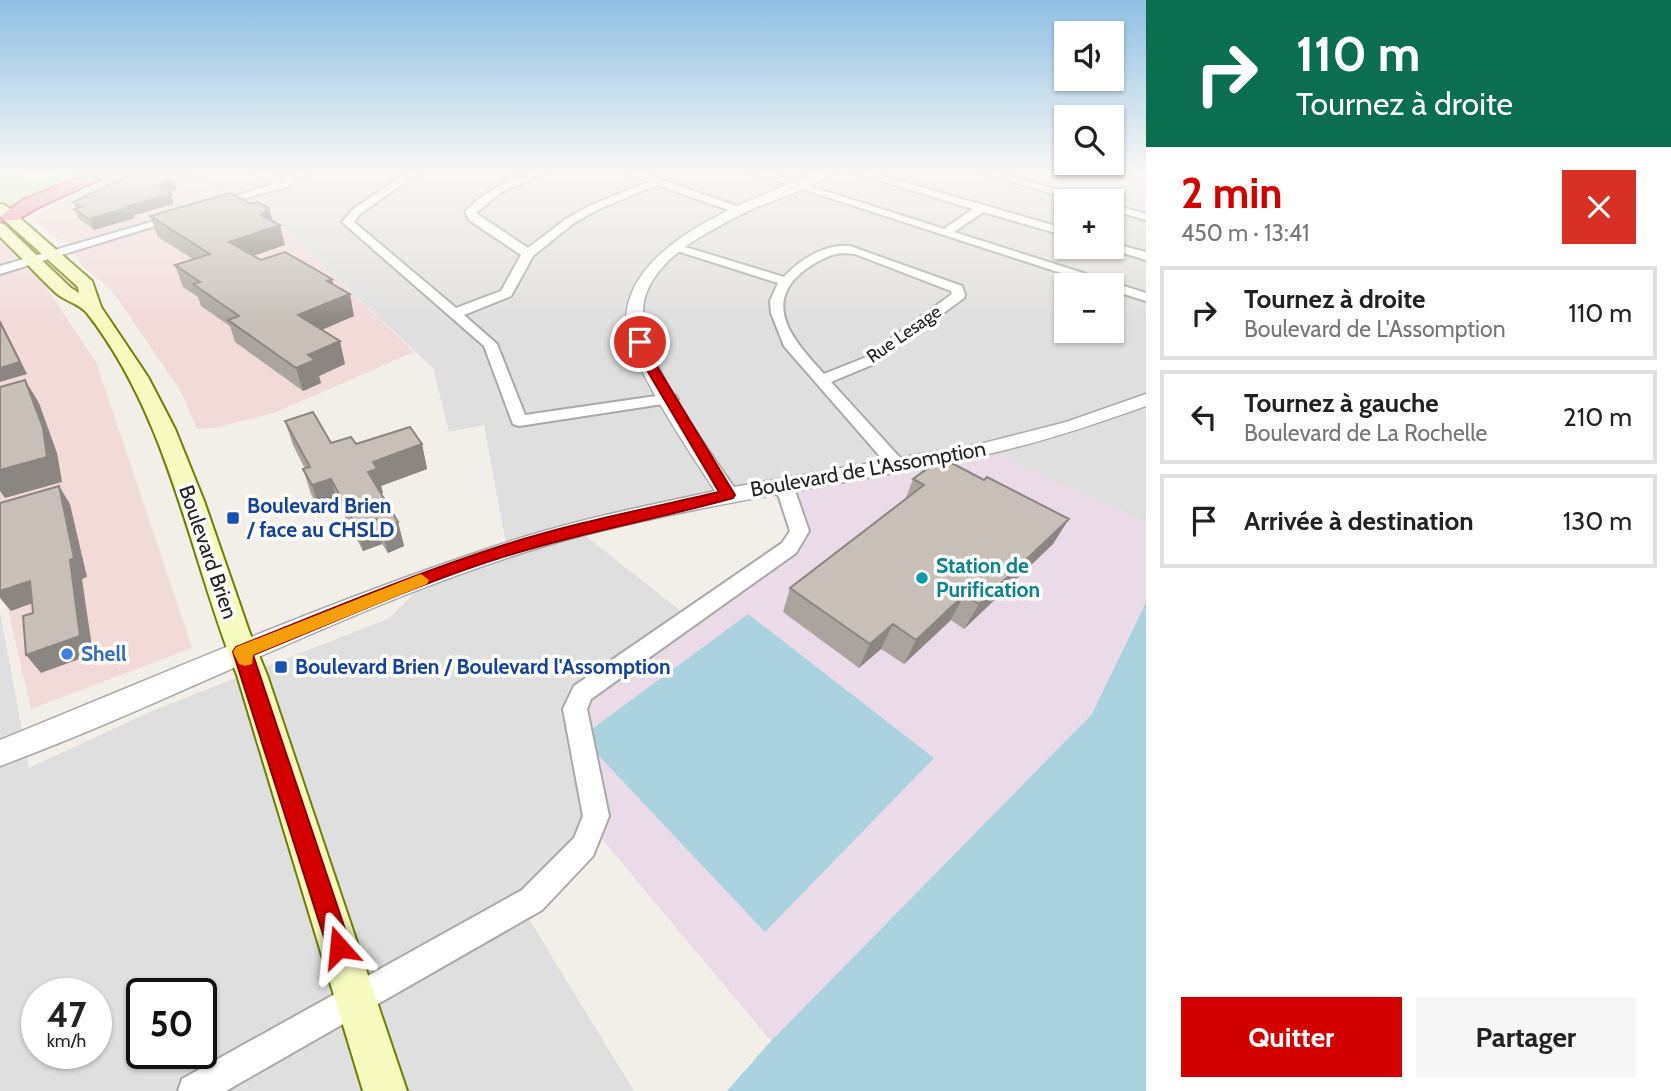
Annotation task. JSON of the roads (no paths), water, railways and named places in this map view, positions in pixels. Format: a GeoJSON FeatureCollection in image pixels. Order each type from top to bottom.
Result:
{"type":"FeatureCollection","features":[{"type":"Feature","properties":{"kind":"main road","name":"Boulevard Brien"},"geometry":{"type":"LineString","coordinates":[[8,223],[34,260],[65,292],[92,307]]}},
{"type":"Feature","properties":{"kind":"main road","name":"Boulevard Brien"},"geometry":{"type":"LineString","coordinates":[[13,223],[53,254],[86,285],[92,307],[125,353],[164,429],[192,500],[385,1091]]}},
{"type":"Feature","properties":{"kind":"street"},"geometry":{"type":"LineString","coordinates":[[0,270],[157,223]]}},
{"type":"Feature","properties":{"kind":"street"},"geometry":{"type":"LineString","coordinates":[[349,223],[490,344],[519,421],[670,399]]}},
{"type":"Feature","properties":{"kind":"street"},"geometry":{"type":"LineString","coordinates":[[481,223],[528,254]]}},
{"type":"Feature","properties":{"kind":"street"},"geometry":{"type":"LineString","coordinates":[[457,313],[506,293],[528,254],[569,223]]}},
{"type":"Feature","properties":{"kind":"street"},"geometry":{"type":"LineString","coordinates":[[719,223],[674,247],[647,276],[636,294],[634,324],[647,360],[728,495]]}},
{"type":"Feature","properties":{"kind":"street"},"geometry":{"type":"LineString","coordinates":[[914,223],[1070,273]]}},
{"type":"Feature","properties":{"kind":"street"},"geometry":{"type":"LineString","coordinates":[[945,233],[960,223]]}},
{"type":"Feature","properties":{"kind":"street"},"geometry":{"type":"LineString","coordinates":[[1032,223],[1054,229]]}},
{"type":"Feature","properties":{"kind":"street"},"geometry":{"type":"LineString","coordinates":[[674,247],[785,281],[777,300],[779,326],[792,346],[897,465]]}},
{"type":"Feature","properties":{"kind":"street","name":"Rue Lesage"},"geometry":{"type":"LineString","coordinates":[[785,281],[814,260],[834,250],[844,249],[870,255],[957,289],[959,295],[869,361],[822,380]]}},
{"type":"Feature","properties":{"kind":"street"},"geometry":{"type":"LineString","coordinates":[[1124,250],[1146,256]]}},
{"type":"Feature","properties":{"kind":"street"},"geometry":{"type":"LineString","coordinates":[[1124,290],[1146,297]]}},
{"type":"Feature","properties":{"kind":"street","name":"Boulevard de L'Assomption"},"geometry":{"type":"LineString","coordinates":[[0,753],[433,575],[508,550],[578,529],[728,495],[962,454],[1073,426],[1146,400]]}},
{"type":"Feature","properties":{"kind":"street"},"geometry":{"type":"LineString","coordinates":[[194,1091],[532,900],[583,847],[596,816],[575,709],[582,693],[789,548],[800,531],[784,485]]}},
{"type":"Feature","properties":{"kind":"water"},"geometry":{"type":"Polygon","coordinates":[[[1146,602],[1146,1091],[727,1091],[771,1041],[1092,714],[1146,602]]]}},
{"type":"Feature","properties":{"kind":"water"},"geometry":{"type":"Polygon","coordinates":[[[748,614],[934,758],[765,932],[581,737],[748,614]]]}},
{"type":"Feature","properties":{"kind":"place","name":"Boulevard Brien / face au CHSLD"},"geometry":{"type":"Point","coordinates":[233,518]}},
{"type":"Feature","properties":{"kind":"place","name":"Station de Purification"},"geometry":{"type":"Point","coordinates":[922,578]}},
{"type":"Feature","properties":{"kind":"place","name":"Shell"},"geometry":{"type":"Point","coordinates":[67,654]}},
{"type":"Feature","properties":{"kind":"place","name":"Boulevard Brien / Boulevard l'Assomption"},"geometry":{"type":"Point","coordinates":[281,667]}}]}
